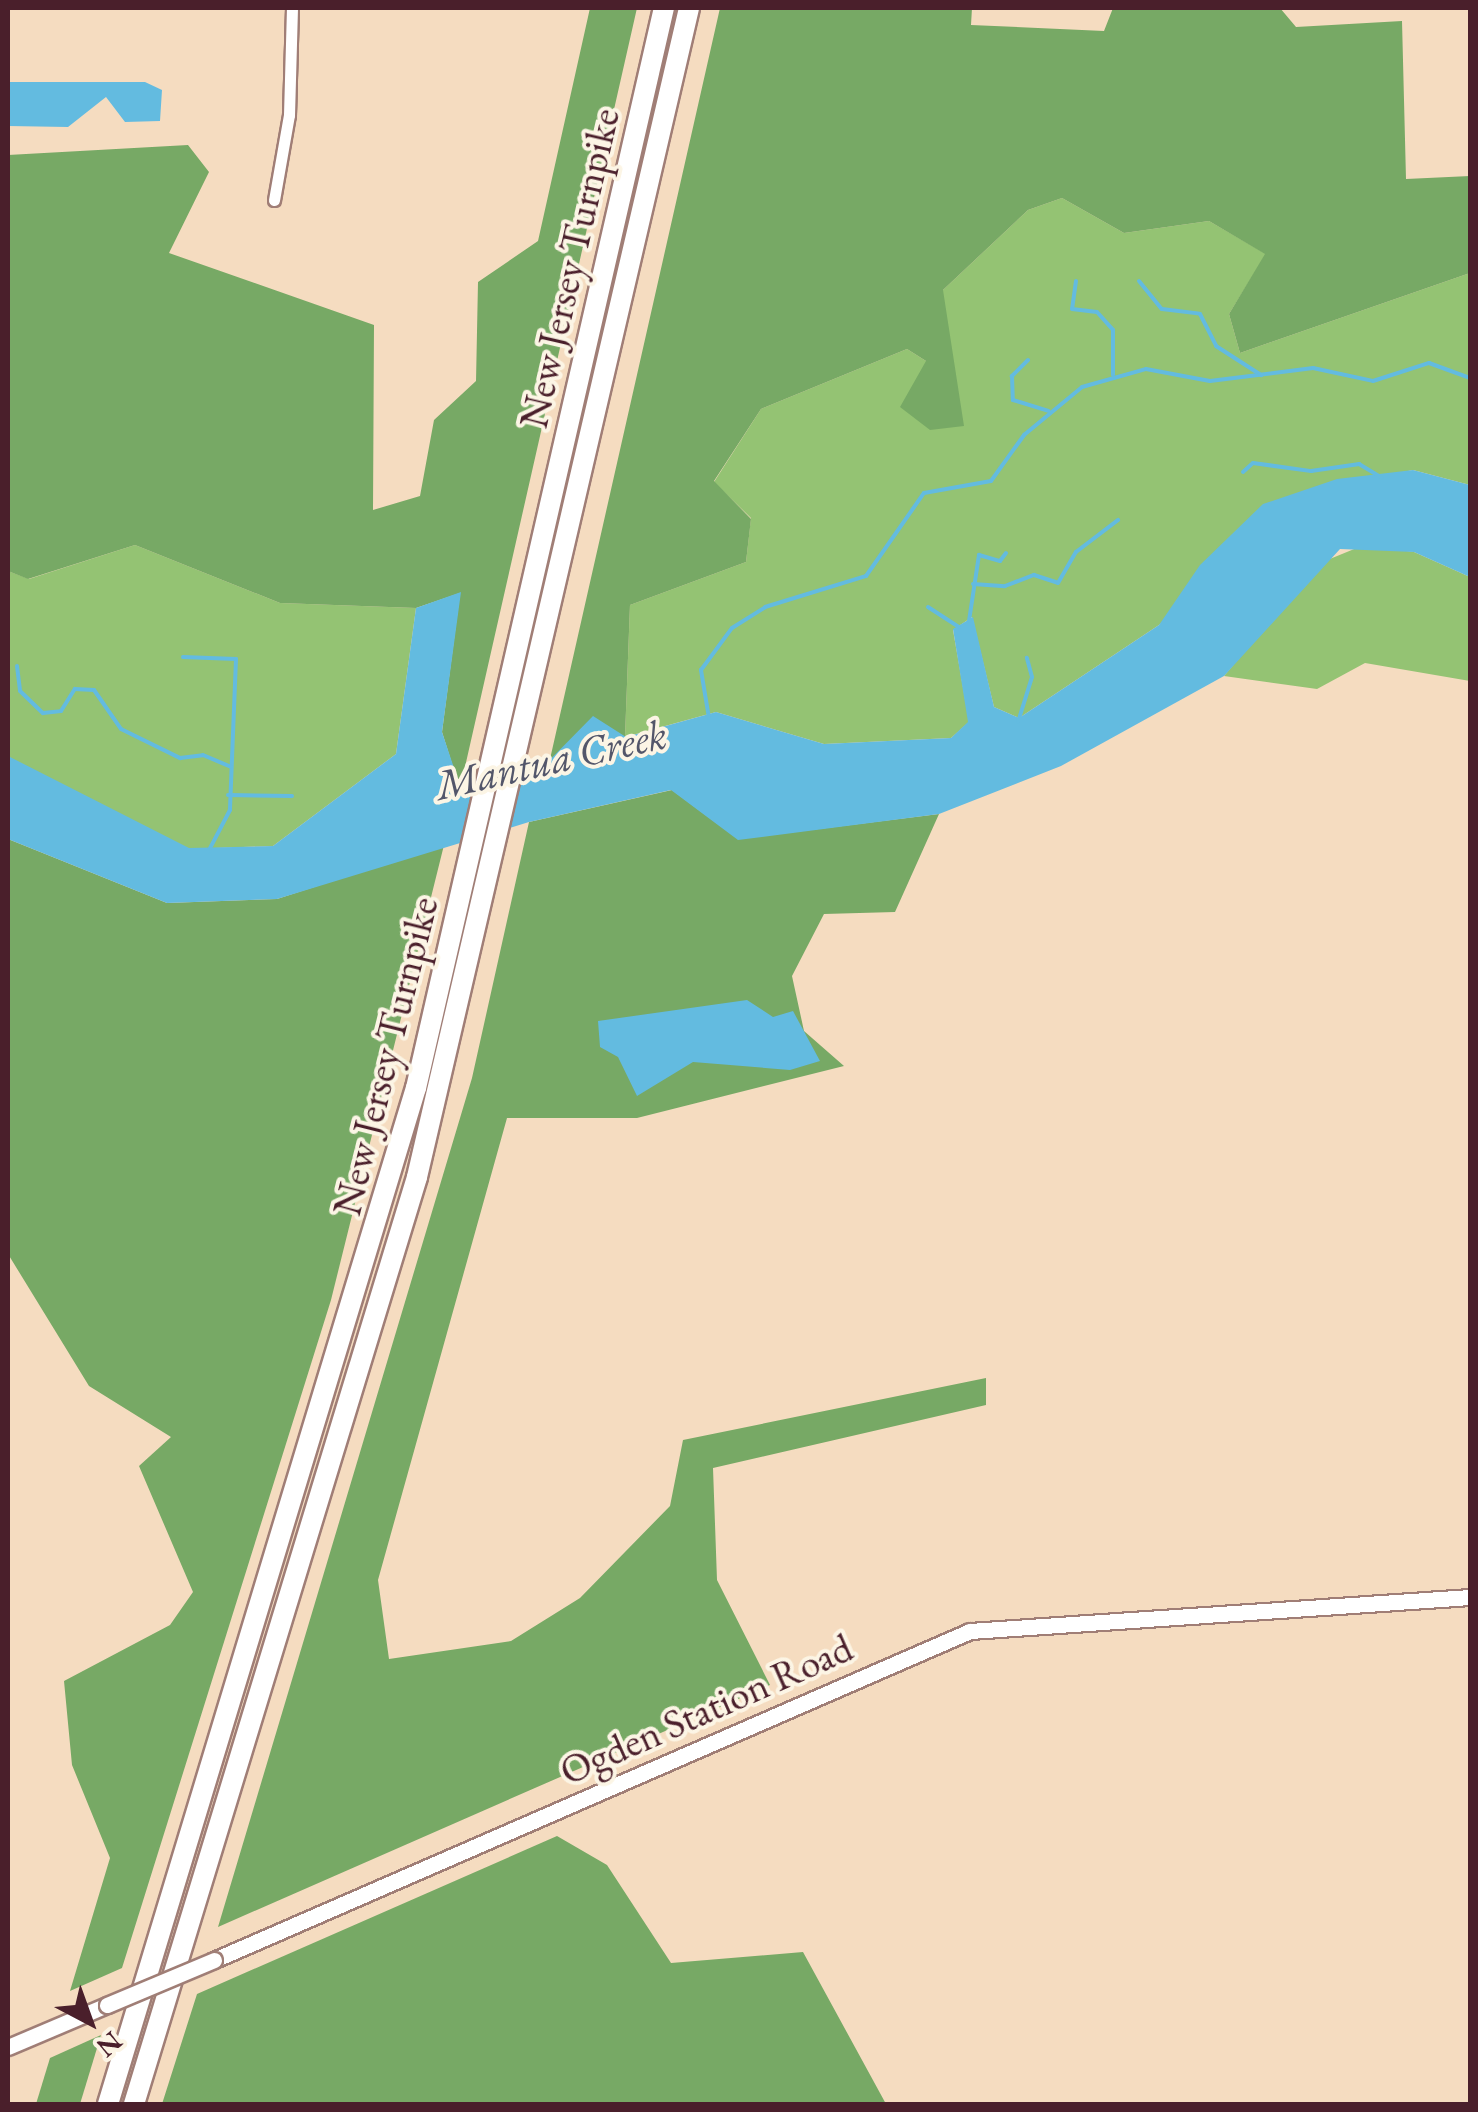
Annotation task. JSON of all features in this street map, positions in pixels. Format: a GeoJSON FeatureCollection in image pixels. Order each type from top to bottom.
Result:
{"type":"FeatureCollection","features":[{"type":"Feature","properties":{"kind":"highway","name":"New Jersey Turnpike"},"geometry":{"type":"LineString","coordinates":[[108,2104],[378,1227],[470,861],[664,8]]}},
{"type":"Feature","properties":{"kind":"highway","name":"New Jersey Turnpike"},"geometry":{"type":"LineString","coordinates":[[134,2104],[383,1296],[494,858],[689,8]]}},
{"type":"Feature","properties":{"kind":"street"},"geometry":{"type":"LineString","coordinates":[[274,200],[289,115],[292,8]]}},
{"type":"Feature","properties":{"kind":"street","name":"Ogden Station Road"},"geometry":{"type":"LineString","coordinates":[[8,2047],[970,1631],[1470,1597]]}},
{"type":"Feature","properties":{"kind":"green space"},"geometry":{"type":"Polygon","coordinates":[[[590,8],[637,8],[460,789],[442,732],[460,593],[416,608],[280,603],[135,545],[28,579],[8,571],[8,155],[188,145],[209,172],[169,253],[374,325],[373,510],[420,496],[434,420],[476,381],[478,282],[538,241],[590,8]]]}},
{"type":"Feature","properties":{"kind":"green space"},"geometry":{"type":"Polygon","coordinates":[[[720,8],[972,8],[971,25],[1104,31],[1113,8],[1280,8],[1296,27],[1402,21],[1406,179],[1470,176],[1470,273],[1240,353],[1229,314],[1265,254],[1209,221],[1124,233],[1062,198],[1028,210],[943,290],[964,426],[930,430],[900,407],[926,361],[907,349],[761,409],[714,481],[751,519],[746,562],[630,605],[625,737],[548,768],[720,8]]]}},
{"type":"Feature","properties":{"kind":"green space"},"geometry":{"type":"Polygon","coordinates":[[[1062,198],[1124,233],[1209,221],[1266,254],[1229,314],[1240,353],[1470,273],[1470,485],[1413,470],[1303,492],[1159,625],[1019,718],[994,707],[972,617],[953,630],[969,722],[951,738],[824,744],[716,712],[625,737],[630,605],[746,562],[751,518],[714,482],[761,409],[907,349],[926,361],[930,430],[943,290],[1028,210],[1062,198]]]}},
{"type":"Feature","properties":{"kind":"green space"},"geometry":{"type":"Polygon","coordinates":[[[135,545],[280,603],[416,608],[396,754],[273,846],[189,849],[8,758],[8,571],[29,579],[135,545]]]}},
{"type":"Feature","properties":{"kind":"green space"},"geometry":{"type":"Polygon","coordinates":[[[1364,545],[1414,552],[1470,577],[1470,681],[1365,663],[1317,689],[1224,676],[1320,563],[1364,545]]]}},
{"type":"Feature","properties":{"kind":"green space"},"geometry":{"type":"Polygon","coordinates":[[[672,790],[738,839],[939,814],[895,912],[824,914],[792,976],[804,1031],[844,1066],[637,1118],[507,1118],[378,1580],[389,1659],[511,1641],[580,1598],[670,1506],[683,1440],[986,1378],[986,1405],[713,1468],[717,1580],[770,1685],[218,1927],[472,1078],[529,822],[672,790]]]}},
{"type":"Feature","properties":{"kind":"green space"},"geometry":{"type":"Polygon","coordinates":[[[8,839],[167,903],[277,899],[444,845],[331,1300],[122,1968],[70,1991],[110,1858],[72,1765],[64,1681],[170,1625],[193,1592],[139,1466],[171,1437],[89,1386],[8,1254],[8,839]]]}},
{"type":"Feature","properties":{"kind":"green space"},"geometry":{"type":"Polygon","coordinates":[[[557,1836],[607,1865],[671,1963],[803,1952],[886,2104],[162,2104],[197,1994],[557,1836]]]}},
{"type":"Feature","properties":{"kind":"green space"},"geometry":{"type":"Polygon","coordinates":[[[101,2035],[80,2104],[36,2104],[50,2058],[101,2035]]]}},
{"type":"Feature","properties":{"kind":"water"},"geometry":{"type":"Polygon","coordinates":[[[8,82],[145,82],[162,90],[160,121],[125,122],[106,97],[68,127],[8,126],[8,82]]]}},
{"type":"Feature","properties":{"kind":"water","name":"Mantua Creek"},"geometry":{"type":"Polygon","coordinates":[[[1413,470],[1470,485],[1470,577],[1414,552],[1340,549],[1224,676],[1061,766],[939,814],[738,840],[671,790],[529,822],[277,899],[167,903],[8,839],[10,757],[189,848],[273,846],[396,754],[416,608],[461,592],[442,732],[461,789],[533,777],[593,716],[626,737],[716,712],[824,744],[951,738],[968,722],[953,629],[973,617],[994,707],[1019,718],[1159,625],[1200,565],[1263,504],[1337,479],[1413,470]]]}},
{"type":"Feature","properties":{"kind":"water"},"geometry":{"type":"Polygon","coordinates":[[[747,1000],[773,1017],[793,1011],[820,1061],[790,1070],[693,1062],[637,1096],[618,1057],[600,1047],[598,1021],[747,1000]]]}},
{"type":"Feature","properties":{"kind":"waterway"},"geometry":{"type":"LineString","coordinates":[[1076,281],[1072,309],[1097,312],[1113,330],[1113,375]]}},
{"type":"Feature","properties":{"kind":"waterway"},"geometry":{"type":"LineString","coordinates":[[1139,281],[1162,309],[1200,314],[1216,346],[1261,375]]}},
{"type":"Feature","properties":{"kind":"waterway"},"geometry":{"type":"LineString","coordinates":[[1028,360],[1012,376],[1013,400],[1048,411]]}},
{"type":"Feature","properties":{"kind":"waterway"},"geometry":{"type":"LineString","coordinates":[[709,718],[701,670],[732,628],[765,607],[866,576],[924,493],[991,481],[1024,435],[1082,387],[1146,369],[1210,381],[1313,368],[1373,381],[1429,363],[1470,378]]}},
{"type":"Feature","properties":{"kind":"waterway"},"geometry":{"type":"LineString","coordinates":[[1243,472],[1253,463],[1311,471],[1359,464],[1381,477]]}},
{"type":"Feature","properties":{"kind":"waterway"},"geometry":{"type":"LineString","coordinates":[[973,584],[1005,586],[1034,575],[1058,583],[1076,552],[1118,520]]}},
{"type":"Feature","properties":{"kind":"waterway"},"geometry":{"type":"LineString","coordinates":[[969,621],[979,555],[1000,561],[1006,553]]}},
{"type":"Feature","properties":{"kind":"waterway"},"geometry":{"type":"LineString","coordinates":[[928,607],[959,627]]}},
{"type":"Feature","properties":{"kind":"waterway"},"geometry":{"type":"LineString","coordinates":[[183,657],[236,659],[230,810],[208,852]]}},
{"type":"Feature","properties":{"kind":"waterway"},"geometry":{"type":"LineString","coordinates":[[1018,722],[1032,677],[1027,658]]}},
{"type":"Feature","properties":{"kind":"waterway"},"geometry":{"type":"LineString","coordinates":[[17,666],[20,691],[43,713],[61,711],[75,689],[94,690],[121,729],[180,758],[203,755],[231,767]]}},
{"type":"Feature","properties":{"kind":"waterway"},"geometry":{"type":"LineString","coordinates":[[228,795],[292,796]]}}]}
